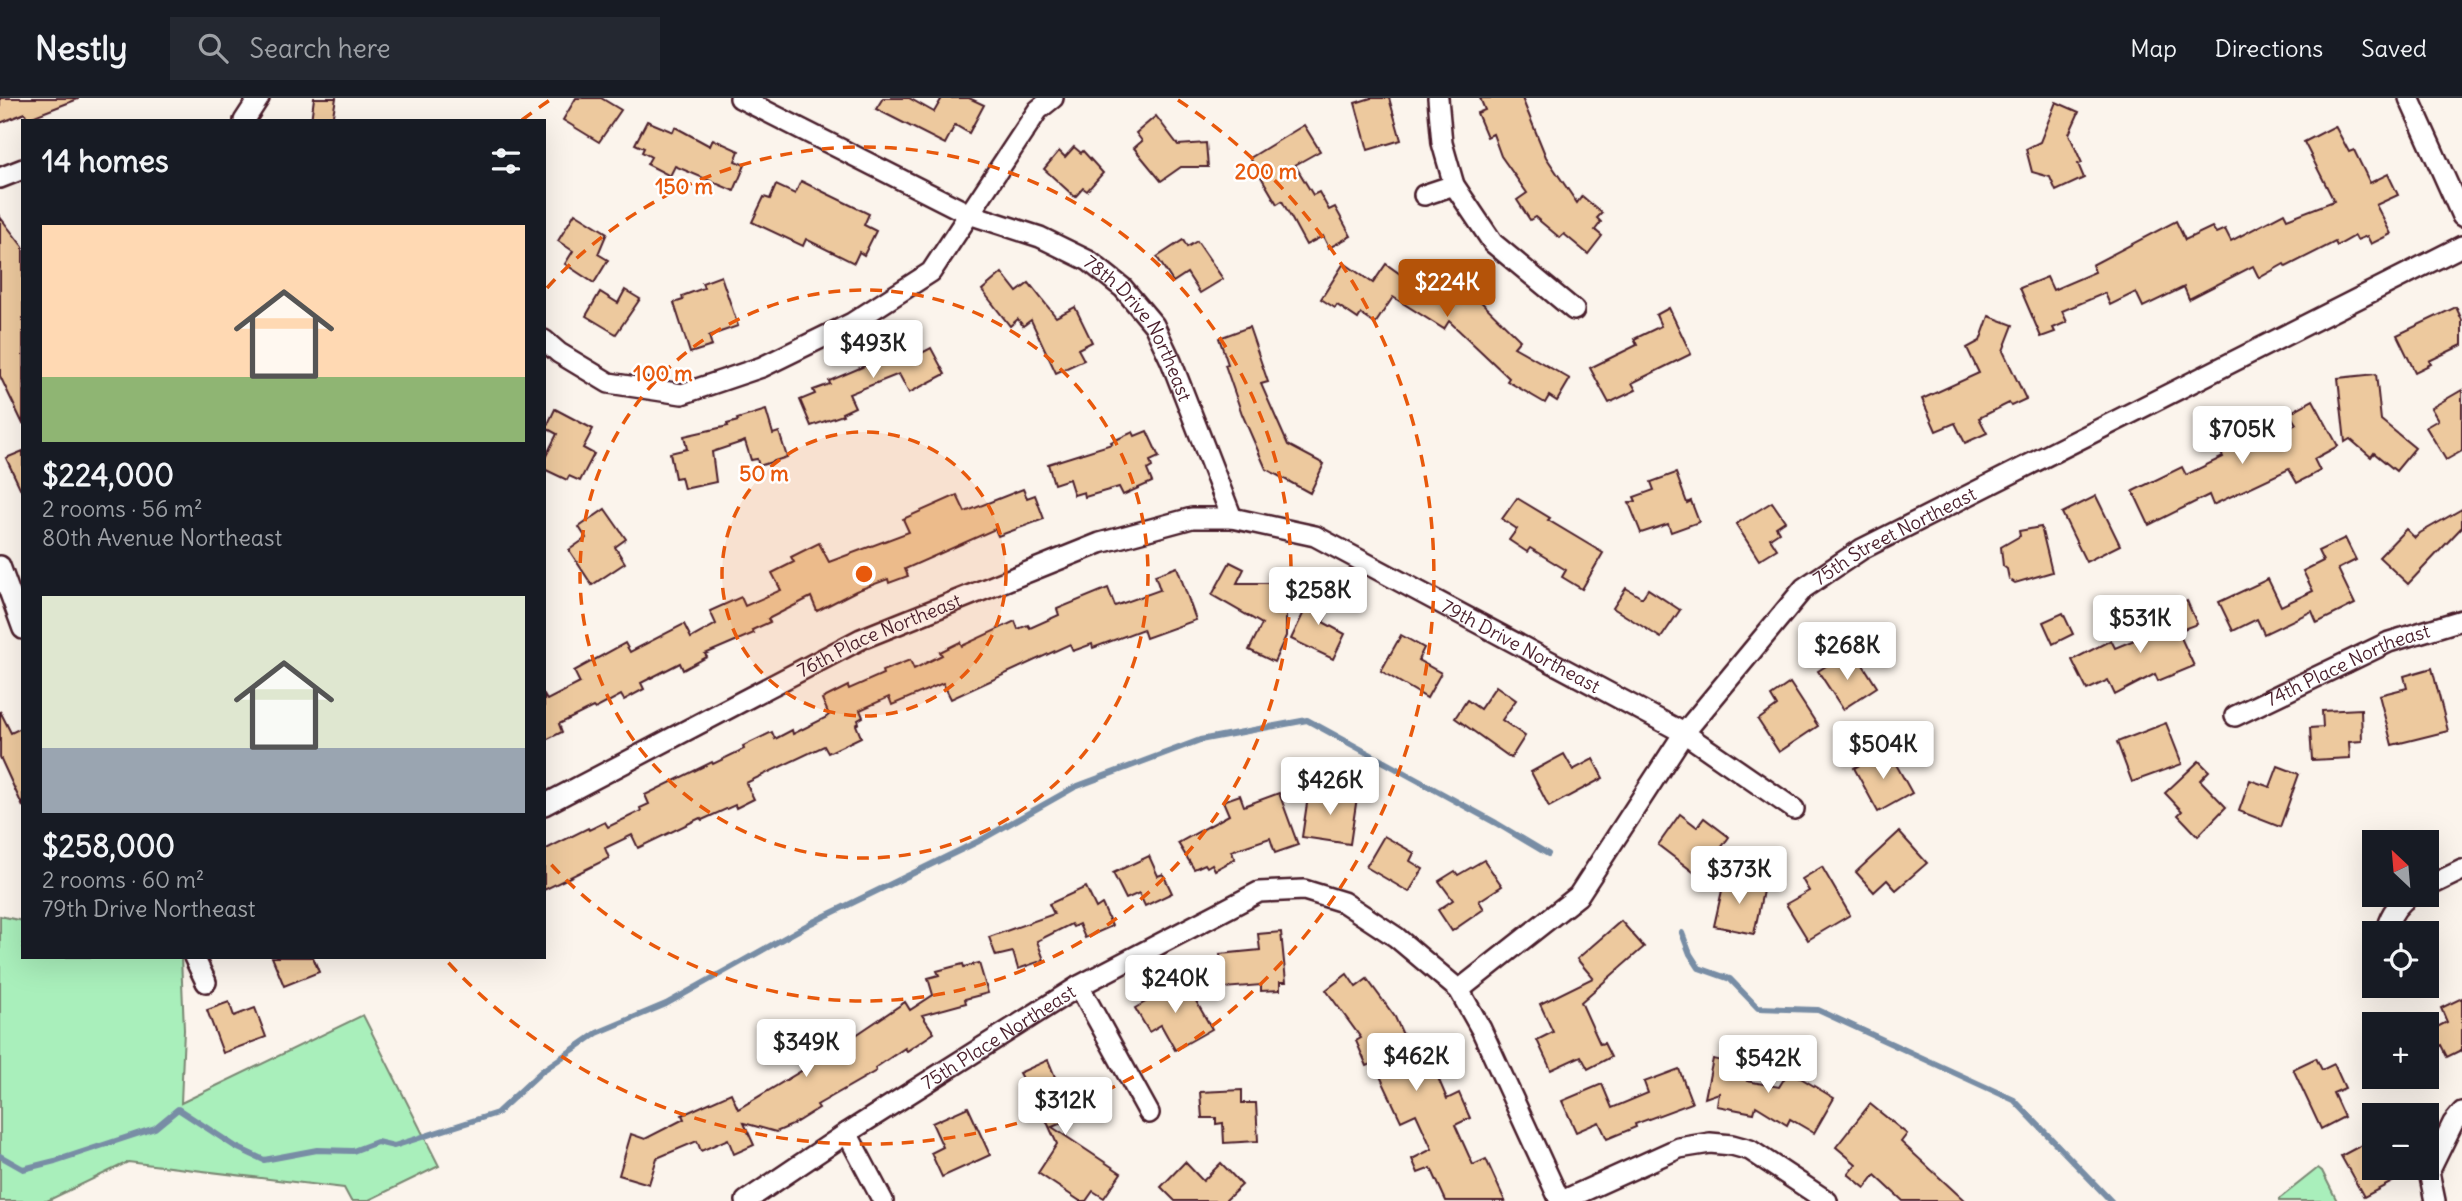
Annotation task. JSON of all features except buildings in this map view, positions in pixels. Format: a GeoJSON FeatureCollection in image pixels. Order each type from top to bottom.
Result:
{"type":"FeatureCollection","features":[{"type":"Feature","properties":{"kind":"street"},"geometry":{"type":"LineString","coordinates":[[245,119],[259,98]]}},
{"type":"Feature","properties":{"kind":"street","name":"78th Drive Northeast"},"geometry":{"type":"LineString","coordinates":[[740,98],[969,214],[1040,237],[1089,261],[1123,288],[1154,325],[1171,361],[1232,518]]}},
{"type":"Feature","properties":{"kind":"street"},"geometry":{"type":"LineString","coordinates":[[546,342],[559,353],[609,383],[682,394],[762,367],[852,323],[931,272],[1038,110],[1053,98]]}},
{"type":"Feature","properties":{"kind":"street"},"geometry":{"type":"LineString","coordinates":[[1438,98],[1442,142],[1454,185],[1493,243],[1574,310]]}},
{"type":"Feature","properties":{"kind":"street"},"geometry":{"type":"LineString","coordinates":[[2409,98],[2462,216]]}},
{"type":"Feature","properties":{"kind":"street"},"geometry":{"type":"LineString","coordinates":[[0,178],[21,170]]}},
{"type":"Feature","properties":{"kind":"street"},"geometry":{"type":"LineString","coordinates":[[1424,195],[1454,185]]}},
{"type":"Feature","properties":{"kind":"street","name":"75th Street Northeast"},"geometry":{"type":"LineString","coordinates":[[1459,990],[1578,896],[1684,733],[1804,588],[1862,549],[2462,246]]}},
{"type":"Feature","properties":{"kind":"street","name":"76th Place Northeast"},"geometry":{"type":"LineString","coordinates":[[546,804],[861,639],[1100,543],[1192,518],[1232,518]]}},
{"type":"Feature","properties":{"kind":"street","name":"79th Drive Northeast"},"geometry":{"type":"LineString","coordinates":[[1232,518],[1315,536],[1684,733],[1794,809]]}},
{"type":"Feature","properties":{"kind":"street"},"geometry":{"type":"LineString","coordinates":[[0,566],[21,623]]}},
{"type":"Feature","properties":{"kind":"street","name":"74th Place Northeast"},"geometry":{"type":"LineString","coordinates":[[2235,716],[2389,642],[2462,620]]}},
{"type":"Feature","properties":{"kind":"street"},"geometry":{"type":"LineString","coordinates":[[2440,881],[2462,870]]}},
{"type":"Feature","properties":{"kind":"street","name":"75th Place Northeast"},"geometry":{"type":"LineString","coordinates":[[746,1201],[1079,986],[1259,892],[1304,890],[1343,902],[1396,937],[1459,990]]}},
{"type":"Feature","properties":{"kind":"street"},"geometry":{"type":"LineString","coordinates":[[195,959],[206,982]]}},
{"type":"Feature","properties":{"kind":"street"},"geometry":{"type":"LineString","coordinates":[[1079,986],[1149,1113]]}},
{"type":"Feature","properties":{"kind":"street"},"geometry":{"type":"LineString","coordinates":[[1459,990],[1561,1201],[1679,1148],[1710,1143],[1750,1150],[1827,1201]]}},
{"type":"Feature","properties":{"kind":"street"},"geometry":{"type":"LineString","coordinates":[[2435,1201],[2429,1172],[2453,1122],[2462,1111]]}},
{"type":"Feature","properties":{"kind":"street"},"geometry":{"type":"LineString","coordinates":[[848,1133],[883,1201]]}},
{"type":"Feature","properties":{"kind":"green space"},"geometry":{"type":"Polygon","coordinates":[[[0,916],[21,921],[21,959],[181,959],[184,1030],[181,1103],[363,1015],[439,1166],[367,1201],[351,1201],[344,1188],[128,1162],[47,1201],[0,1201],[0,916]]]}},
{"type":"Feature","properties":{"kind":"green space"},"geometry":{"type":"Polygon","coordinates":[[[2318,1168],[2337,1201],[2279,1201],[2279,1199],[2318,1168]]]}},
{"type":"Feature","properties":{"kind":"waterway"},"geometry":{"type":"LineString","coordinates":[[0,1156],[23,1169],[55,1161],[155,1128],[178,1109],[236,1147],[264,1160],[317,1150],[353,1151],[377,1142],[394,1146],[497,1113],[542,1071],[597,1033],[666,1004],[811,923],[979,841],[1075,787],[1200,740],[1307,720],[1548,854]]}},
{"type":"Feature","properties":{"kind":"waterway"},"geometry":{"type":"LineString","coordinates":[[1682,933],[1699,968],[1730,979],[1758,1008],[1818,1010],[2014,1100],[2111,1201]]}}]}
